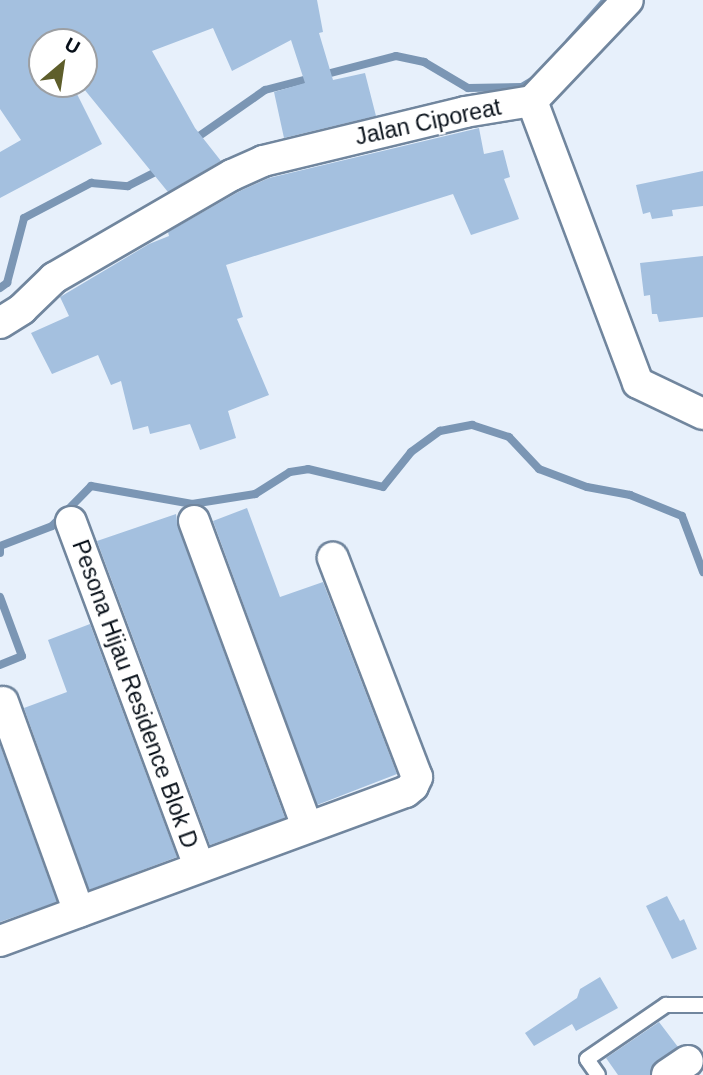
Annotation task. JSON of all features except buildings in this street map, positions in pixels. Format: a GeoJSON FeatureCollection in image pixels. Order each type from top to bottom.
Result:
{"type":"FeatureCollection","features":[{"type":"Feature","properties":{"kind":"street"},"geometry":{"type":"LineString","coordinates":[[531,101],[628,0]]}},
{"type":"Feature","properties":{"kind":"street","name":"Jalan Ciporeat"},"geometry":{"type":"LineString","coordinates":[[0,323],[22,309],[44,286],[66,271],[232,175],[263,161],[465,112],[531,101],[638,383],[703,414]]}},
{"type":"Feature","properties":{"kind":"street"},"geometry":{"type":"LineString","coordinates":[[194,521],[307,827]]}},
{"type":"Feature","properties":{"kind":"street","name":"Pesona Hijau Residence Blok D"},"geometry":{"type":"LineString","coordinates":[[71,523],[199,866]]}},
{"type":"Feature","properties":{"kind":"street"},"geometry":{"type":"LineString","coordinates":[[0,941],[405,792],[413,786],[417,777],[333,558]]}},
{"type":"Feature","properties":{"kind":"street"},"geometry":{"type":"LineString","coordinates":[[3,702],[79,912]]}},
{"type":"Feature","properties":{"kind":"lane"},"geometry":{"type":"LineString","coordinates":[[598,1075],[587,1059],[666,1005],[703,1005]]}},
{"type":"Feature","properties":{"kind":"waterway"},"geometry":{"type":"LineString","coordinates":[[569,42],[606,0]]}},
{"type":"Feature","properties":{"kind":"waterway"},"geometry":{"type":"LineString","coordinates":[[192,141],[265,90],[396,56],[424,62],[468,88],[522,87],[537,78]]}},
{"type":"Feature","properties":{"kind":"waterway"},"geometry":{"type":"LineString","coordinates":[[0,288],[7,283],[24,218],[91,183],[128,186],[162,169]]}},
{"type":"Feature","properties":{"kind":"waterway"},"geometry":{"type":"LineString","coordinates":[[0,553],[0,546],[52,526],[91,486],[192,504],[255,494],[290,472],[308,469],[383,487],[411,452],[440,431],[472,425],[509,437],[539,469],[587,487],[630,495],[682,516],[703,572]]}},
{"type":"Feature","properties":{"kind":"waterway"},"geometry":{"type":"LineString","coordinates":[[0,597],[22,656],[0,665]]}}]}
